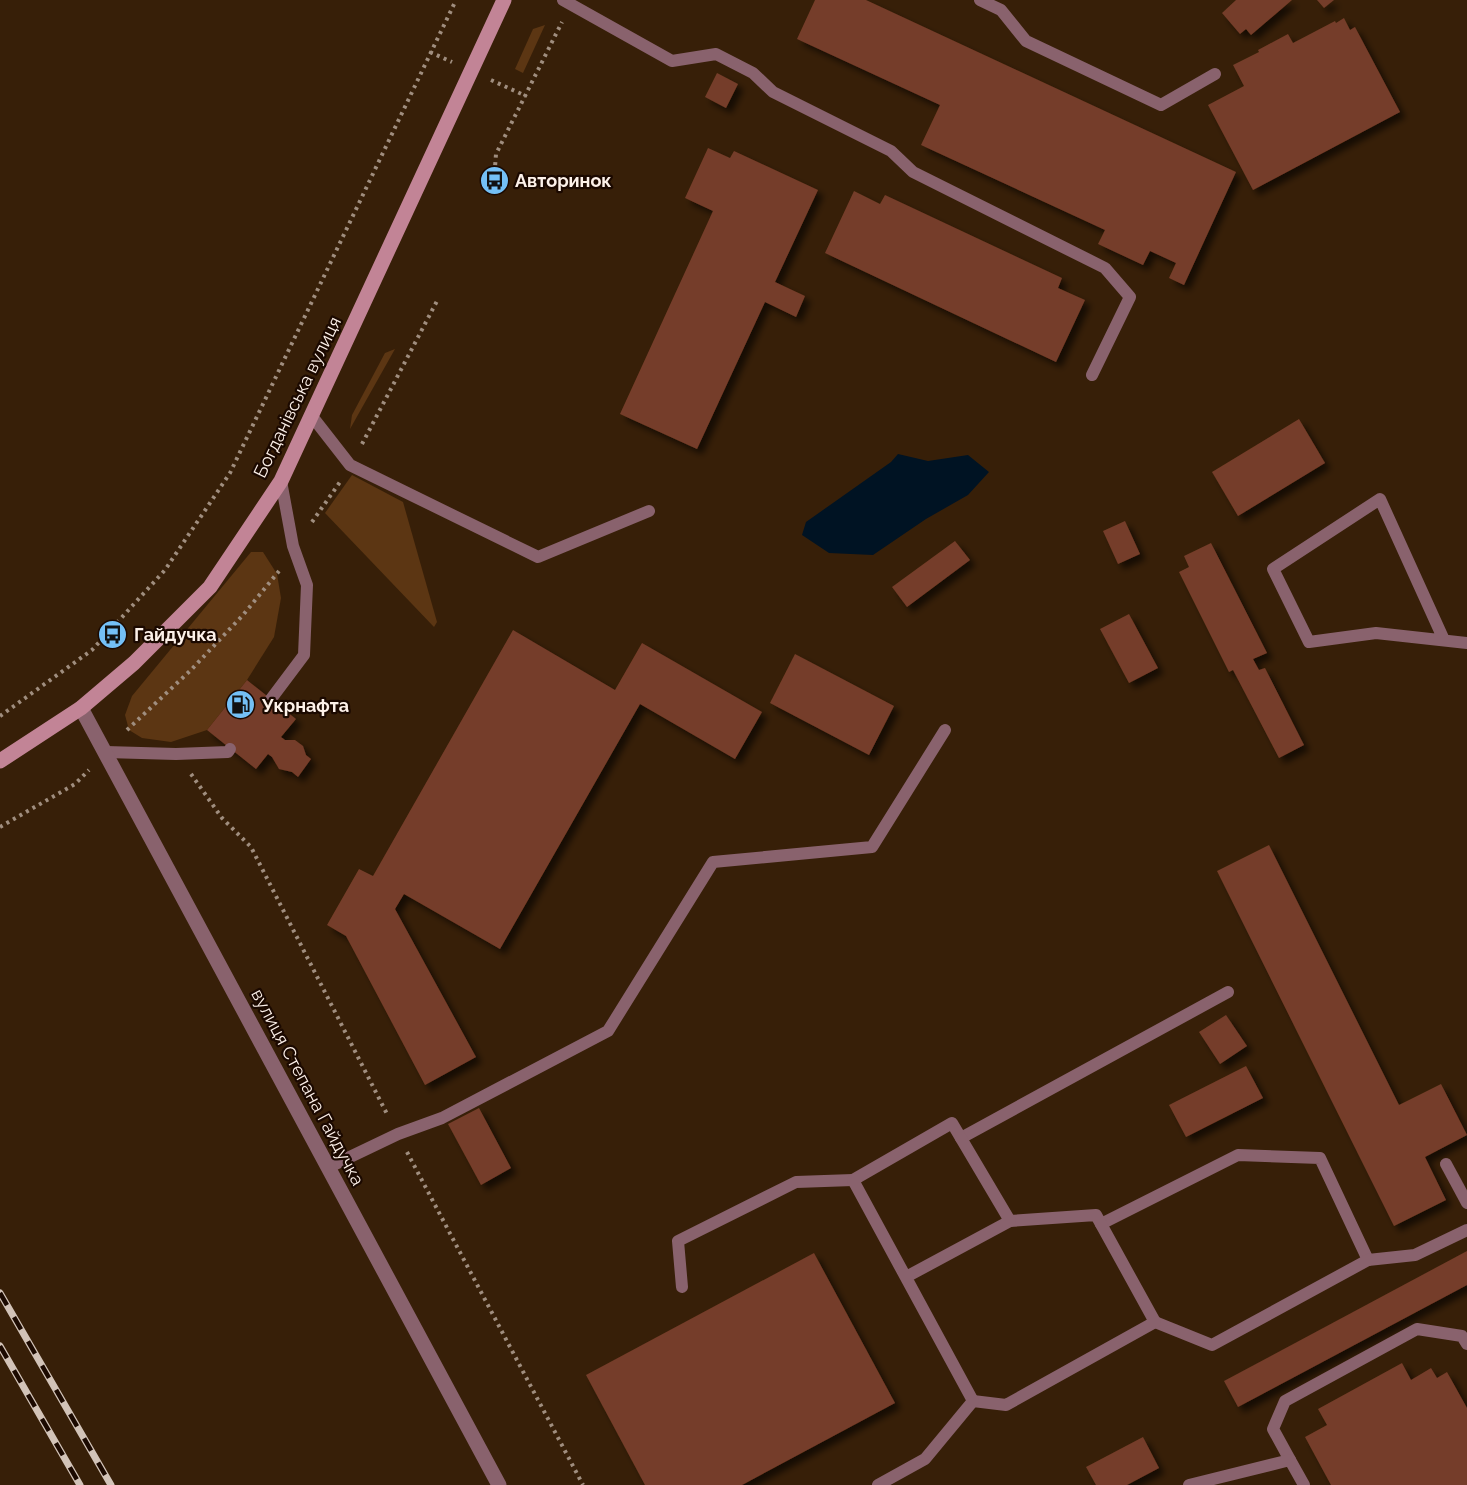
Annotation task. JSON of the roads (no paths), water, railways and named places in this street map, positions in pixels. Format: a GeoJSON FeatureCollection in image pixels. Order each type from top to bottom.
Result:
{"type":"FeatureCollection","features":[{"type":"Feature","properties":{"kind":"main road","name":"Богданівська вулиця"},"geometry":{"type":"LineString","coordinates":[[0,761],[81,708],[134,663],[210,587],[280,481],[504,0]]}},
{"type":"Feature","properties":{"kind":"street","name":"вулиця Степана Гайдучка"},"geometry":{"type":"LineString","coordinates":[[81,708],[499,1485]]}},
{"type":"Feature","properties":{"kind":"lane"},"geometry":{"type":"LineString","coordinates":[[563,0],[672,62],[716,54],[753,73],[773,92],[891,151],[913,172],[1105,268],[1130,297],[1092,375]]}},
{"type":"Feature","properties":{"kind":"lane"},"geometry":{"type":"LineString","coordinates":[[980,0],[1001,10],[1026,41],[1161,105],[1215,74]]}},
{"type":"Feature","properties":{"kind":"lane"},"geometry":{"type":"LineString","coordinates":[[311,415],[350,465],[538,557],[649,511]]}},
{"type":"Feature","properties":{"kind":"lane"},"geometry":{"type":"LineString","coordinates":[[271,699],[304,655],[307,585],[293,546],[280,481]]}},
{"type":"Feature","properties":{"kind":"lane"},"geometry":{"type":"LineString","coordinates":[[1444,640],[1380,499],[1274,568],[1309,642],[1376,633],[1467,643]]}},
{"type":"Feature","properties":{"kind":"lane"},"geometry":{"type":"LineString","coordinates":[[328,1167],[398,1134],[442,1118],[608,1031],[713,862],[872,847],[945,730]]}},
{"type":"Feature","properties":{"kind":"lane"},"geometry":{"type":"LineString","coordinates":[[106,753],[176,754],[228,752],[230,749]]}},
{"type":"Feature","properties":{"kind":"lane"},"geometry":{"type":"LineString","coordinates":[[961,1138],[1228,992]]}},
{"type":"Feature","properties":{"kind":"lane"},"geometry":{"type":"LineString","coordinates":[[682,1287],[678,1241],[796,1182],[853,1180],[952,1123],[1010,1221]]}},
{"type":"Feature","properties":{"kind":"lane"},"geometry":{"type":"LineString","coordinates":[[1101,1224],[1238,1155],[1320,1158],[1368,1260]]}},
{"type":"Feature","properties":{"kind":"lane"},"geometry":{"type":"LineString","coordinates":[[1446,1164],[1467,1203]]}},
{"type":"Feature","properties":{"kind":"lane"},"geometry":{"type":"LineString","coordinates":[[853,1180],[973,1401]]}},
{"type":"Feature","properties":{"kind":"lane"},"geometry":{"type":"LineString","coordinates":[[906,1277],[1010,1221],[1096,1215],[1155,1322],[1212,1345],[1368,1260],[1415,1255],[1467,1230]]}},
{"type":"Feature","properties":{"kind":"lane"},"geometry":{"type":"LineString","coordinates":[[973,1401],[1006,1405],[1155,1322]]}},
{"type":"Feature","properties":{"kind":"lane"},"geometry":{"type":"LineString","coordinates":[[1304,1485],[1273,1429],[1285,1401],[1417,1329],[1462,1336],[1467,1344]]}},
{"type":"Feature","properties":{"kind":"lane"},"geometry":{"type":"LineString","coordinates":[[878,1485],[925,1459],[973,1401]]}},
{"type":"Feature","properties":{"kind":"lane"},"geometry":{"type":"LineString","coordinates":[[1189,1485],[1290,1460]]}},
{"type":"Feature","properties":{"kind":"water"},"geometry":{"type":"Polygon","coordinates":[[[898,454],[928,461],[968,455],[989,472],[968,495],[926,519],[873,555],[829,553],[802,535],[806,522],[891,462],[898,454]]]}},
{"type":"Feature","properties":{"kind":"railway"},"geometry":{"type":"LineString","coordinates":[[0,1293],[111,1485]]}},
{"type":"Feature","properties":{"kind":"railway"},"geometry":{"type":"LineString","coordinates":[[0,1346],[80,1485]]}},
{"type":"Feature","properties":{"kind":"place","name":"Авторинок"},"geometry":{"type":"Point","coordinates":[494,180]}},
{"type":"Feature","properties":{"kind":"place","name":"Гайдучка"},"geometry":{"type":"Point","coordinates":[113,634]}},
{"type":"Feature","properties":{"kind":"place","name":"Укрнафта"},"geometry":{"type":"Point","coordinates":[241,705]}}]}
